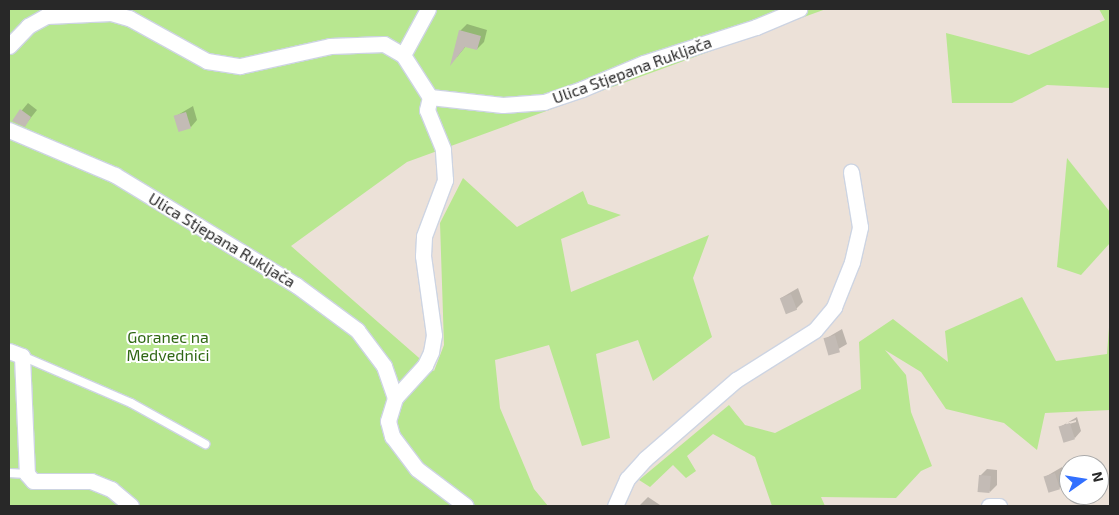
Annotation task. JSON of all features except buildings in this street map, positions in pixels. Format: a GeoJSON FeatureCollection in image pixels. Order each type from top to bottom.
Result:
{"type":"FeatureCollection","features":[{"type":"Feature","properties":{"kind":"street"},"geometry":{"type":"LineString","coordinates":[[403,55],[428,9]]}},
{"type":"Feature","properties":{"kind":"street","name":"Ulica Stjepana Rukljača"},"geometry":{"type":"LineString","coordinates":[[430,97],[503,105],[544,102],[799,9]]}},
{"type":"Feature","properties":{"kind":"street"},"geometry":{"type":"LineString","coordinates":[[9,46],[28,26],[46,16],[111,13],[129,18],[207,61],[240,66],[330,46],[384,44],[403,55],[430,97],[426,110],[443,149],[445,180],[424,236],[423,256],[434,335],[432,352],[425,365],[395,398],[388,421],[392,436],[417,469],[466,506]]}},
{"type":"Feature","properties":{"kind":"street","name":"Ulica Stjepana Rukljača"},"geometry":{"type":"LineString","coordinates":[[9,130],[115,175],[296,285],[356,330],[384,366],[395,398]]}},
{"type":"Feature","properties":{"kind":"street"},"geometry":{"type":"LineString","coordinates":[[615,506],[627,479],[645,459],[736,380],[815,330],[834,307],[852,262],[860,227],[851,172]]}},
{"type":"Feature","properties":{"kind":"street"},"geometry":{"type":"LineString","coordinates":[[16,354],[28,474],[33,481],[91,481],[111,489],[131,506]]}},
{"type":"Feature","properties":{"kind":"street"},"geometry":{"type":"LineString","coordinates":[[989,506],[999,506]]}},
{"type":"Feature","properties":{"kind":"lane"},"geometry":{"type":"LineString","coordinates":[[16,354],[131,403],[205,444]]}},
{"type":"Feature","properties":{"kind":"lane"},"geometry":{"type":"LineString","coordinates":[[9,473],[28,474]]}},
{"type":"Feature","properties":{"kind":"green space","name":"Goranec na Medvednici"},"geometry":{"type":"Polygon","coordinates":[[[9,9],[826,9],[407,162],[291,246],[434,371],[444,345],[440,223],[463,178],[517,227],[583,191],[588,204],[621,215],[561,239],[571,292],[709,235],[693,278],[712,337],[653,381],[638,340],[596,354],[610,438],[582,446],[549,345],[495,360],[500,408],[534,489],[548,506],[9,506],[9,9]]]}},
{"type":"Feature","properties":{"kind":"green space"},"geometry":{"type":"Polygon","coordinates":[[[1099,9],[1110,9],[1110,88],[1047,85],[1012,103],[952,103],[946,33],[1029,55],[1105,20],[1099,9]]]}},
{"type":"Feature","properties":{"kind":"green space"},"geometry":{"type":"Polygon","coordinates":[[[1067,158],[1110,212],[1110,243],[1081,275],[1057,267],[1067,158]]]}},
{"type":"Feature","properties":{"kind":"green space"},"geometry":{"type":"Polygon","coordinates":[[[1022,297],[1056,361],[1107,354],[1110,314],[1110,410],[1045,413],[1037,450],[1004,423],[946,409],[921,372],[885,350],[906,375],[911,412],[932,466],[921,471],[896,498],[821,497],[825,506],[772,506],[755,457],[713,434],[687,456],[696,471],[686,478],[673,465],[650,487],[639,480],[729,405],[745,425],[775,433],[861,389],[859,342],[893,319],[948,362],[945,331],[1022,297]]]}}]}
